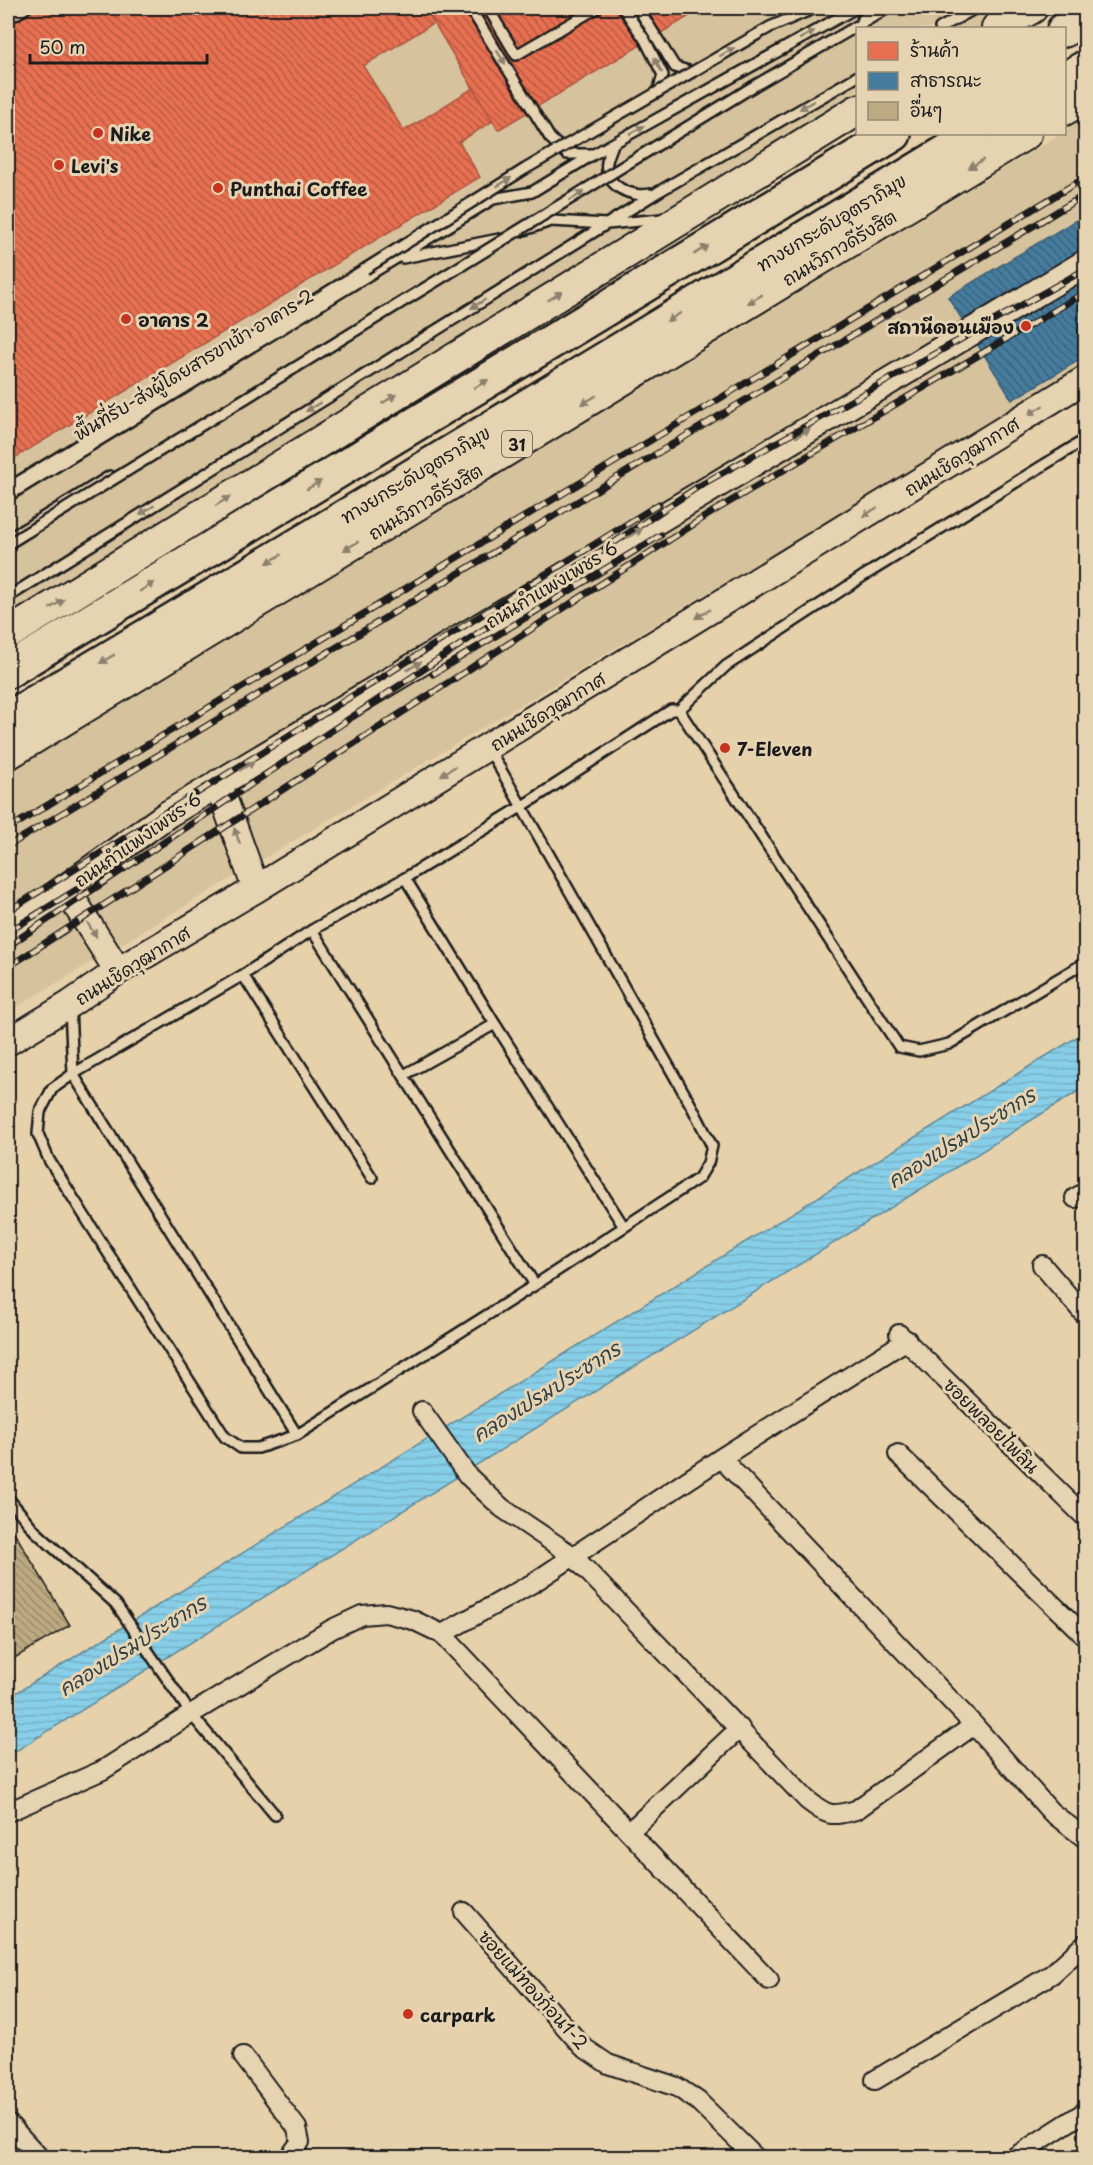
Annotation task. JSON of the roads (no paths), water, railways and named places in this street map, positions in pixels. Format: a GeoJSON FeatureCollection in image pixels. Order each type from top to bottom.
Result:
{"type":"FeatureCollection","features":[{"type":"Feature","properties":{"kind":"highway"},"geometry":{"type":"LineString","coordinates":[[999,27],[1032,8]]}},
{"type":"Feature","properties":{"kind":"highway"},"geometry":{"type":"LineString","coordinates":[[1066,29],[1086,17]]}},
{"type":"Feature","properties":{"kind":"highway"},"geometry":{"type":"LineString","coordinates":[[1066,79],[1086,67]]}},
{"type":"Feature","properties":{"kind":"highway"},"geometry":{"type":"LineString","coordinates":[[1066,109],[1086,97]]}},
{"type":"Feature","properties":{"kind":"highway"},"geometry":{"type":"LineString","coordinates":[[8,634],[856,111]]}},
{"type":"Feature","properties":{"kind":"highway"},"geometry":{"type":"LineString","coordinates":[[8,671],[892,135]]}},
{"type":"Feature","properties":{"kind":"highway","name":"ทางยกระดับอุตราภิมุข"},"geometry":{"type":"LineString","coordinates":[[8,719],[974,135]]}},
{"type":"Feature","properties":{"kind":"highway","name":"ถนนวิภาวดีรังสิต"},"geometry":{"type":"LineString","coordinates":[[8,754],[1024,135]]}},
{"type":"Feature","properties":{"kind":"main road","name":"ถนนกำแพงเพชร 6"},"geometry":{"type":"LineString","coordinates":[[13,927],[168,814],[218,783],[1086,263]]}},
{"type":"Feature","properties":{"kind":"main road","name":"ถนนเชิดวุฒากาศ"},"geometry":{"type":"LineString","coordinates":[[8,1042],[118,972],[1086,379]]}},
{"type":"Feature","properties":{"kind":"main road"},"geometry":{"type":"LineString","coordinates":[[218,783],[256,889]]}},
{"type":"Feature","properties":{"kind":"main road"},"geometry":{"type":"LineString","coordinates":[[66,889],[118,972]]}},
{"type":"Feature","properties":{"kind":"street"},"geometry":{"type":"LineString","coordinates":[[1042,1265],[1086,1316]]}},
{"type":"Feature","properties":{"kind":"street","name":"ซอยพลอยไพลิน"},"geometry":{"type":"LineString","coordinates":[[721,1458],[902,1336],[1086,1518]]}},
{"type":"Feature","properties":{"kind":"street"},"geometry":{"type":"LineString","coordinates":[[422,1411],[468,1476],[502,1508],[573,1556],[807,1800],[825,1813],[837,1815],[856,1810],[974,1725]]}},
{"type":"Feature","properties":{"kind":"street"},"geometry":{"type":"LineString","coordinates":[[898,1454],[1086,1637]]}},
{"type":"Feature","properties":{"kind":"street"},"geometry":{"type":"LineString","coordinates":[[442,1634],[533,1583],[721,1458],[974,1725],[1051,1812],[1086,1839]]}},
{"type":"Feature","properties":{"kind":"street"},"geometry":{"type":"LineString","coordinates":[[8,1812],[103,1770],[332,1629],[362,1615],[386,1613],[413,1620],[442,1634],[769,1980]]}},
{"type":"Feature","properties":{"kind":"street"},"geometry":{"type":"LineString","coordinates":[[630,1831],[740,1728]]}},
{"type":"Feature","properties":{"kind":"street","name":"ซอยแม่ทองก้อน1-2"},"geometry":{"type":"LineString","coordinates":[[464,1912],[583,2047],[608,2064],[677,2087],[698,2101],[756,2157]]}},
{"type":"Feature","properties":{"kind":"street"},"geometry":{"type":"LineString","coordinates":[[875,2080],[1052,1974],[1086,1943]]}},
{"type":"Feature","properties":{"kind":"street"},"geometry":{"type":"LineString","coordinates":[[243,2056],[299,2132],[300,2142],[289,2157]]}},
{"type":"Feature","properties":{"kind":"street"},"geometry":{"type":"LineString","coordinates":[[1013,2157],[1086,2111]]}},
{"type":"Feature","properties":{"kind":"street"},"geometry":{"type":"LineString","coordinates":[[8,2122],[40,2157]]}},
{"type":"Feature","properties":{"kind":"lane"},"geometry":{"type":"LineString","coordinates":[[8,19],[26,8]]}},
{"type":"Feature","properties":{"kind":"lane"},"geometry":{"type":"LineString","coordinates":[[470,8],[550,138],[567,154],[594,154]]}},
{"type":"Feature","properties":{"kind":"lane"},"geometry":{"type":"LineString","coordinates":[[488,8],[516,55],[597,8]]}},
{"type":"Feature","properties":{"kind":"lane"},"geometry":{"type":"LineString","coordinates":[[623,8],[645,40],[663,75],[658,92]]}},
{"type":"Feature","properties":{"kind":"lane"},"geometry":{"type":"LineString","coordinates":[[638,8],[675,67],[692,72]]}},
{"type":"Feature","properties":{"kind":"lane"},"geometry":{"type":"LineString","coordinates":[[8,488],[525,170],[770,27],[815,8]]}},
{"type":"Feature","properties":{"kind":"lane","name":"พื้นที่รับ-ส่งผู้โดยสารขาเข้า อาคาร 2"},"geometry":{"type":"LineString","coordinates":[[8,496],[493,200],[532,192],[594,154],[856,8]]}},
{"type":"Feature","properties":{"kind":"lane"},"geometry":{"type":"LineString","coordinates":[[854,28],[873,8]]}},
{"type":"Feature","properties":{"kind":"lane"},"geometry":{"type":"LineString","coordinates":[[8,544],[754,86],[888,8]]}},
{"type":"Feature","properties":{"kind":"lane"},"geometry":{"type":"LineString","coordinates":[[942,27],[976,8]]}},
{"type":"Feature","properties":{"kind":"lane"},"geometry":{"type":"LineString","coordinates":[[8,597],[658,192],[856,77]]}},
{"type":"Feature","properties":{"kind":"lane"},"geometry":{"type":"LineString","coordinates":[[613,144],[606,163],[608,174],[614,183],[626,193],[641,196],[658,192]]}},
{"type":"Feature","properties":{"kind":"lane"},"geometry":{"type":"LineString","coordinates":[[395,260],[499,239],[551,221],[607,224],[682,218]]}},
{"type":"Feature","properties":{"kind":"lane"},"geometry":{"type":"LineString","coordinates":[[8,539],[499,239]]}},
{"type":"Feature","properties":{"kind":"lane"},"geometry":{"type":"LineString","coordinates":[[488,747],[521,807],[712,1146],[708,1162],[699,1179],[297,1435],[258,1448],[241,1448],[225,1437],[49,1160],[38,1134],[40,1112],[52,1089],[73,1074],[243,975],[312,930],[405,878],[521,807],[671,710],[679,710],[726,666],[865,575],[1086,439]]}},
{"type":"Feature","properties":{"kind":"lane"},"geometry":{"type":"LineString","coordinates":[[679,710],[899,1047],[919,1052],[949,1044],[1086,962]]}},
{"type":"Feature","properties":{"kind":"lane"},"geometry":{"type":"LineString","coordinates":[[405,878],[624,1227]]}},
{"type":"Feature","properties":{"kind":"lane"},"geometry":{"type":"LineString","coordinates":[[312,930],[535,1285]]}},
{"type":"Feature","properties":{"kind":"lane"},"geometry":{"type":"LineString","coordinates":[[243,975],[372,1178]]}},
{"type":"Feature","properties":{"kind":"lane"},"geometry":{"type":"LineString","coordinates":[[70,1004],[73,1074],[297,1435]]}},
{"type":"Feature","properties":{"kind":"lane"},"geometry":{"type":"LineString","coordinates":[[405,1075],[495,1024]]}},
{"type":"Feature","properties":{"kind":"lane"},"geometry":{"type":"LineString","coordinates":[[8,1498],[36,1531],[116,1604],[191,1714],[275,1815]]}},
{"type":"Feature","properties":{"kind":"water","name":"คลองเปรมประชากร"},"geometry":{"type":"Polygon","coordinates":[[[1085,1032],[1085,1087],[8,1756],[8,1698],[1085,1032]]]}},
{"type":"Feature","properties":{"kind":"railway"},"geometry":{"type":"LineString","coordinates":[[8,829],[1086,177]]}},
{"type":"Feature","properties":{"kind":"railway"},"geometry":{"type":"LineString","coordinates":[[8,846],[1086,194]]}},
{"type":"Feature","properties":{"kind":"railway"},"geometry":{"type":"LineString","coordinates":[[8,946],[699,486],[1086,269]]}},
{"type":"Feature","properties":{"kind":"railway"},"geometry":{"type":"LineString","coordinates":[[8,967],[714,511],[1086,292]]}},
{"type":"Feature","properties":{"kind":"railway"},"geometry":{"type":"LineString","coordinates":[[8,911],[659,504]]}},
{"type":"Feature","properties":{"kind":"railway"},"geometry":{"type":"LineString","coordinates":[[433,674],[661,535]]}},
{"type":"Feature","properties":{"kind":"railway"},"geometry":{"type":"LineString","coordinates":[[8,932],[89,882]]}},
{"type":"Feature","properties":{"kind":"place","name":"Nike"},"geometry":{"type":"Point","coordinates":[98,133]}},
{"type":"Feature","properties":{"kind":"place","name":"Levi's"},"geometry":{"type":"Point","coordinates":[59,165]}},
{"type":"Feature","properties":{"kind":"place","name":"Punthai Coffee"},"geometry":{"type":"Point","coordinates":[218,188]}},
{"type":"Feature","properties":{"kind":"place","name":"อาคาร 2"},"geometry":{"type":"Point","coordinates":[126,319]}},
{"type":"Feature","properties":{"kind":"place","name":"สถานีดอนเมือง"},"geometry":{"type":"Point","coordinates":[1026,326]}},
{"type":"Feature","properties":{"kind":"place","name":"7-Eleven"},"geometry":{"type":"Point","coordinates":[725,748]}},
{"type":"Feature","properties":{"kind":"place","name":"carpark"},"geometry":{"type":"Point","coordinates":[408,2014]}}]}
